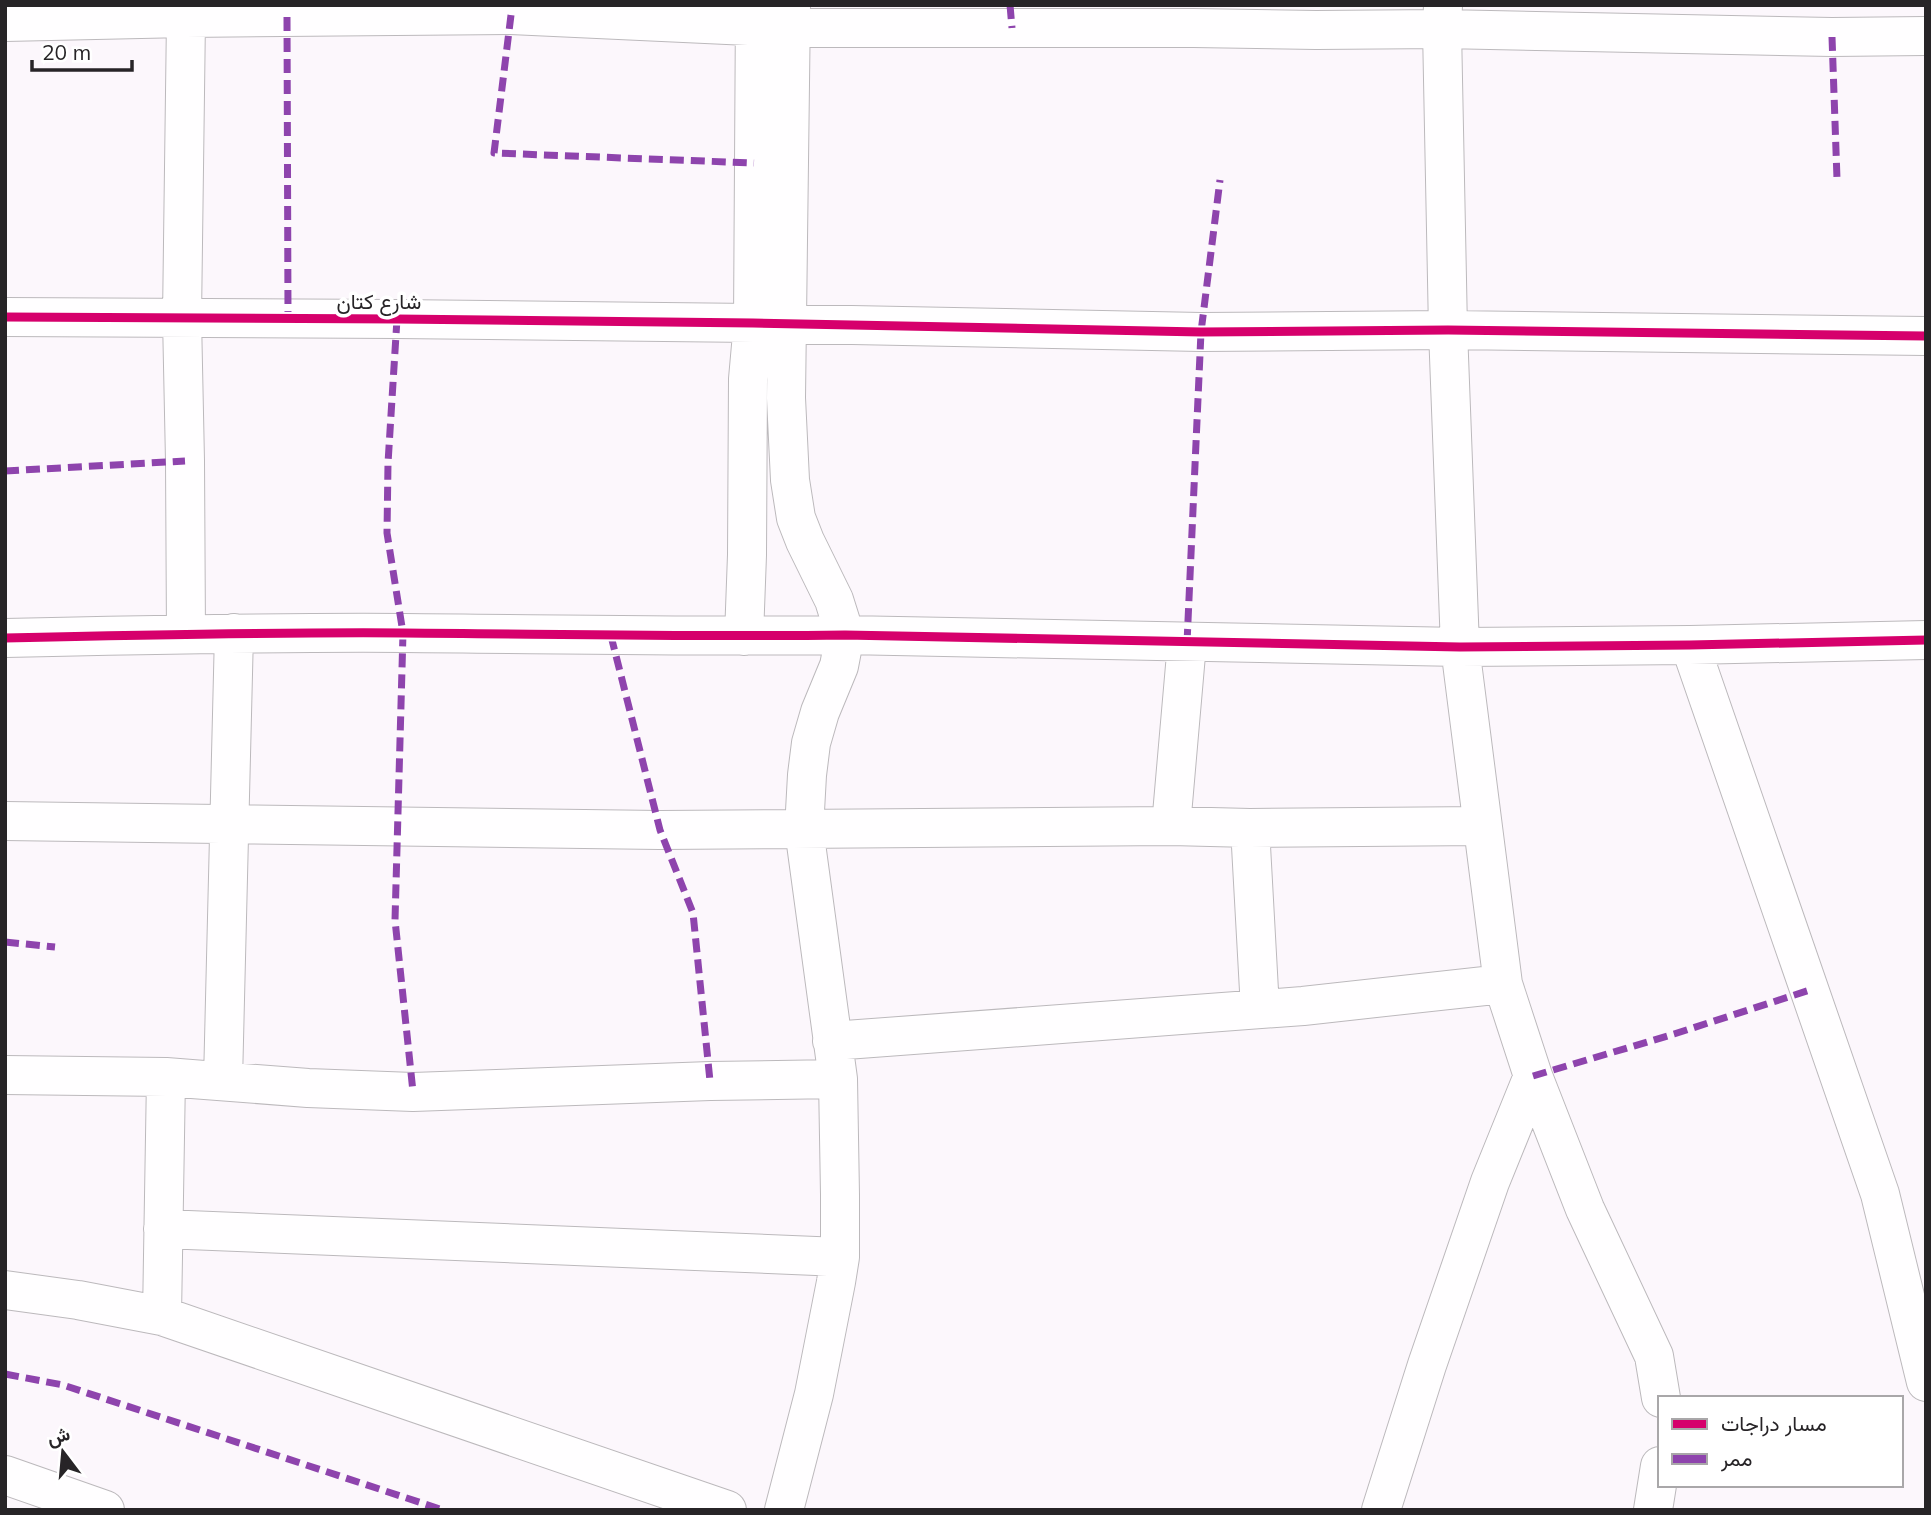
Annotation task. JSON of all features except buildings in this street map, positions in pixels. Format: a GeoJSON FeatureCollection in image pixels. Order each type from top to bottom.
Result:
{"type":"FeatureCollection","features":[{"type":"Feature","properties":{"kind":"street"},"geometry":{"type":"LineString","coordinates":[[186,11],[182,318],[186,634]]}},
{"type":"Feature","properties":{"kind":"street"},"geometry":{"type":"LineString","coordinates":[[5,22],[186,11],[773,16],[1316,30],[1442,17],[1832,37],[1926,37]]}},
{"type":"Feature","properties":{"kind":"street"},"geometry":{"type":"LineString","coordinates":[[773,16],[770,324],[786,398],[790,480],[796,518],[834,600],[845,635],[839,666],[820,712],[811,743],[804,828],[838,1080],[840,1257],[814,1394],[784,1510]]}},
{"type":"Feature","properties":{"kind":"street"},"geometry":{"type":"LineString","coordinates":[[1442,17],[1448,330],[1460,647],[1503,984],[1533,1076],[1585,1209],[1654,1356],[1661,1396]]}},
{"type":"Feature","properties":{"kind":"street","name":"شارع كتان"},"geometry":{"type":"LineString","coordinates":[[5,317],[770,324],[1200,332],[1448,330],[1926,336]]}},
{"type":"Feature","properties":{"kind":"street"},"geometry":{"type":"LineString","coordinates":[[744,636],[748,391],[770,324]]}},
{"type":"Feature","properties":{"kind":"street"},"geometry":{"type":"LineString","coordinates":[[223,1081],[234,633]]}},
{"type":"Feature","properties":{"kind":"street"},"geometry":{"type":"LineString","coordinates":[[5,638],[234,633],[845,635],[1460,647],[1926,640]]}},
{"type":"Feature","properties":{"kind":"street"},"geometry":{"type":"LineString","coordinates":[[1171,826],[1188,643]]}},
{"type":"Feature","properties":{"kind":"street"},"geometry":{"type":"LineString","coordinates":[[1690,645],[1880,1194],[1926,1382]]}},
{"type":"Feature","properties":{"kind":"street"},"geometry":{"type":"LineString","coordinates":[[5,821],[660,830],[1482,826]]}},
{"type":"Feature","properties":{"kind":"street"},"geometry":{"type":"LineString","coordinates":[[1250,828],[1260,1009]]}},
{"type":"Feature","properties":{"kind":"street"},"geometry":{"type":"LineString","coordinates":[[832,1041],[1303,1006],[1503,984]]}},
{"type":"Feature","properties":{"kind":"street"},"geometry":{"type":"LineString","coordinates":[[5,1075],[166,1077],[308,1088],[413,1092],[710,1081],[838,1080]]}},
{"type":"Feature","properties":{"kind":"street"},"geometry":{"type":"LineString","coordinates":[[1381,1510],[1490,1182],[1533,1076]]}},
{"type":"Feature","properties":{"kind":"street"},"geometry":{"type":"LineString","coordinates":[[162,1316],[166,1077]]}},
{"type":"Feature","properties":{"kind":"street"},"geometry":{"type":"LineString","coordinates":[[163,1229],[840,1257]]}},
{"type":"Feature","properties":{"kind":"street"},"geometry":{"type":"LineString","coordinates":[[5,1290],[162,1316],[727,1510]]}},
{"type":"Feature","properties":{"kind":"street"},"geometry":{"type":"LineString","coordinates":[[5,1475],[105,1510]]}},
{"type":"Feature","properties":{"kind":"street"},"geometry":{"type":"LineString","coordinates":[[1653,1510],[1658,1479]]}},
{"type":"Feature","properties":{"kind":"marked path"},"geometry":{"type":"LineString","coordinates":[[1010,5],[1012,28]]}},
{"type":"Feature","properties":{"kind":"marked path"},"geometry":{"type":"LineString","coordinates":[[511,15],[494,153],[754,163]]}},
{"type":"Feature","properties":{"kind":"marked path"},"geometry":{"type":"LineString","coordinates":[[287,17],[288,318]]}},
{"type":"Feature","properties":{"kind":"marked path"},"geometry":{"type":"LineString","coordinates":[[1832,37],[1837,179]]}},
{"type":"Feature","properties":{"kind":"marked path"},"geometry":{"type":"LineString","coordinates":[[1187,643],[1201,332],[1220,180]]}},
{"type":"Feature","properties":{"kind":"marked path"},"geometry":{"type":"LineString","coordinates":[[397,319],[388,463],[387,533],[403,633],[395,920],[413,1092]]}},
{"type":"Feature","properties":{"kind":"marked path"},"geometry":{"type":"LineString","coordinates":[[5,471],[185,461]]}},
{"type":"Feature","properties":{"kind":"marked path"},"geometry":{"type":"LineString","coordinates":[[611,636],[660,830],[693,913],[710,1081]]}},
{"type":"Feature","properties":{"kind":"marked path"},"geometry":{"type":"LineString","coordinates":[[5,942],[55,947]]}},
{"type":"Feature","properties":{"kind":"marked path"},"geometry":{"type":"LineString","coordinates":[[1533,1076],[1810,990]]}},
{"type":"Feature","properties":{"kind":"marked path"},"geometry":{"type":"LineString","coordinates":[[5,1374],[63,1385],[443,1510]]}},
{"type":"Feature","properties":{"kind":"cycle path"},"geometry":{"type":"LineString","coordinates":[[5,317],[753,323],[1201,332],[1448,330],[1926,336]]}},
{"type":"Feature","properties":{"kind":"cycle path"},"geometry":{"type":"LineString","coordinates":[[5,638],[304,633],[845,635],[1460,647],[1926,640]]}}]}
